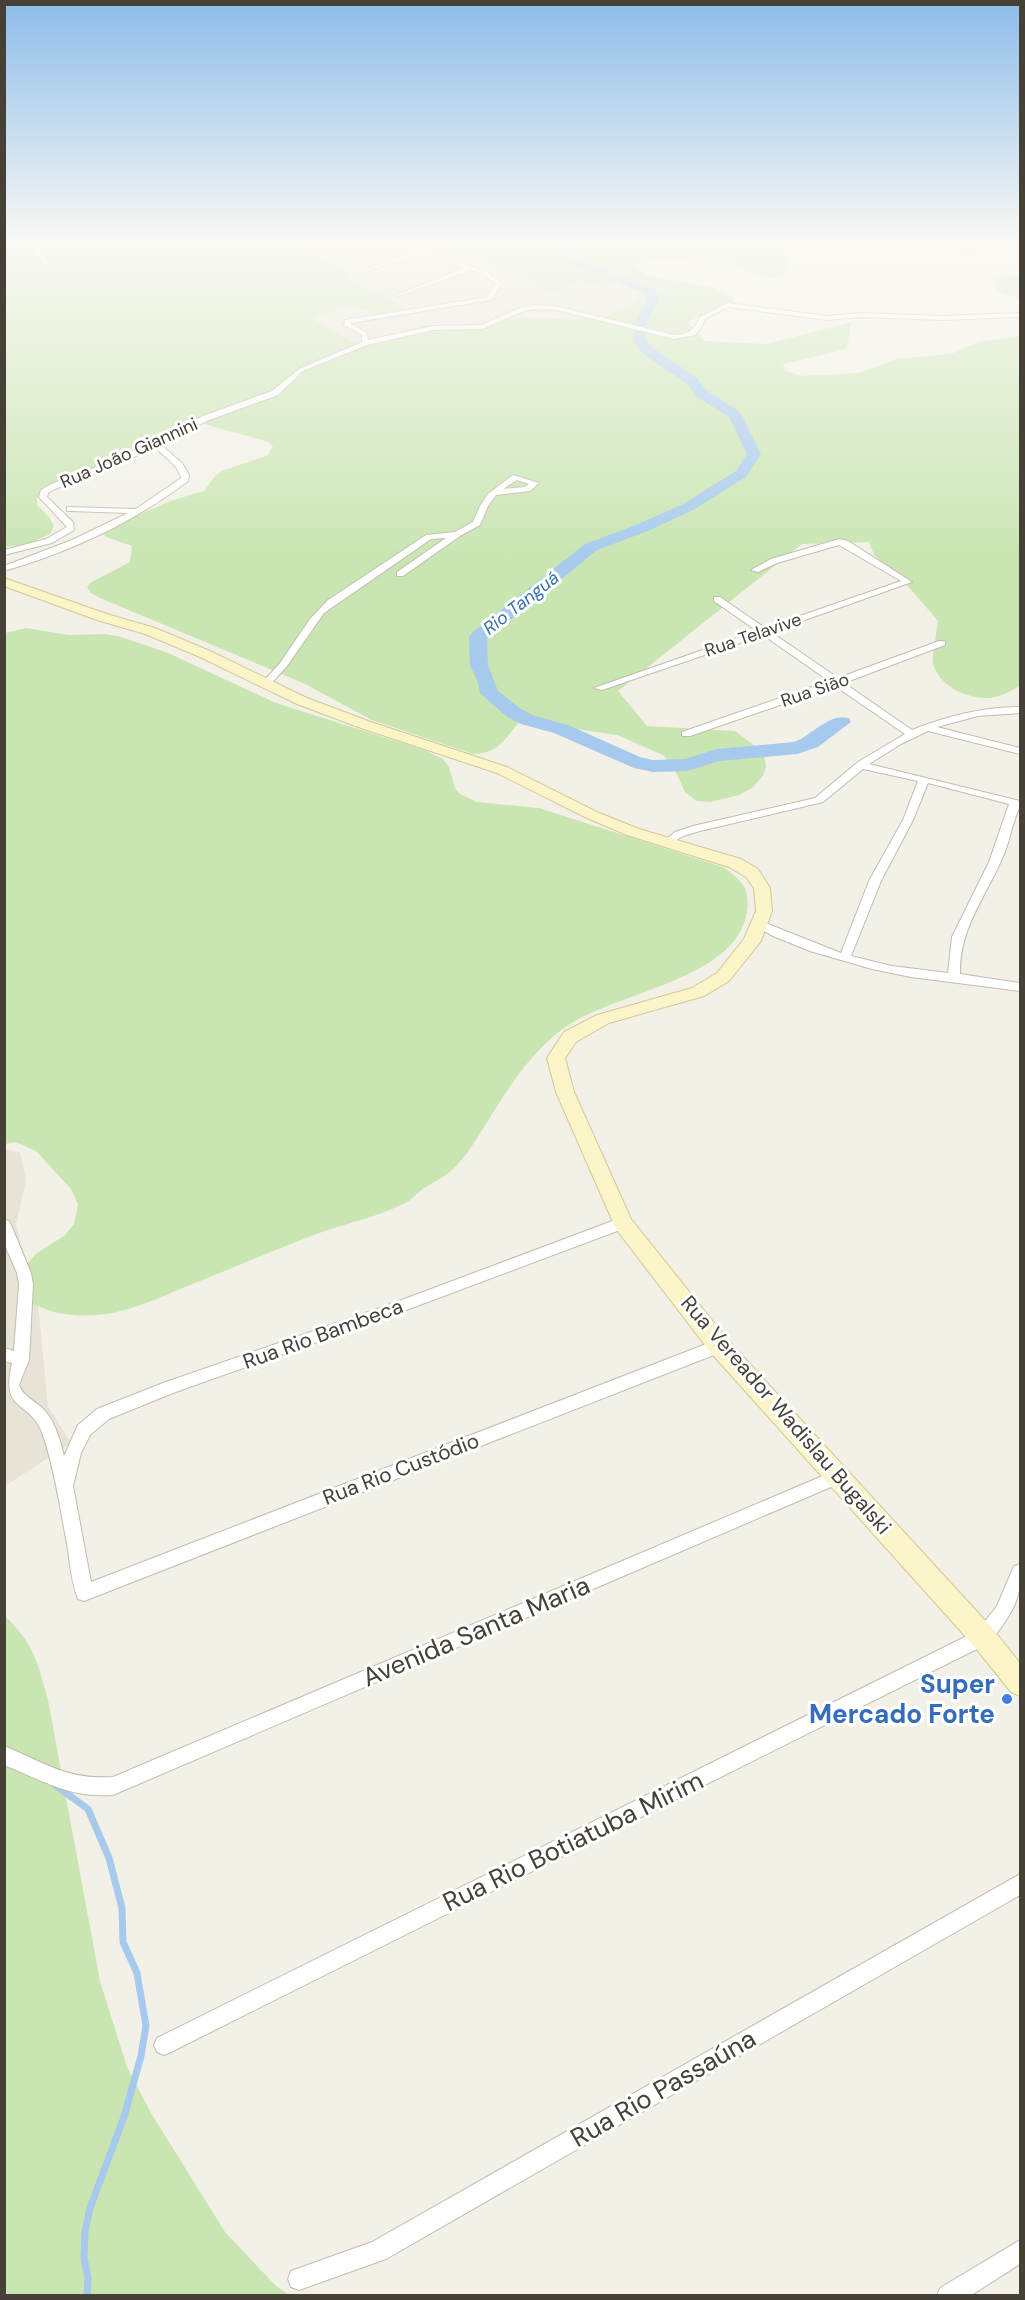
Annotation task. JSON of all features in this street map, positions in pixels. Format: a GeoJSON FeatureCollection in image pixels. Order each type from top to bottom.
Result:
{"type":"FeatureCollection","features":[{"type":"Feature","properties":{"kind":"main road","name":"Rua Vereador Wadislau Bugalski"},"geometry":{"type":"LineString","coordinates":[[8,586],[150,632],[205,654],[302,701],[363,724],[502,770],[592,815],[633,832],[735,863],[752,873],[762,888],[764,911],[752,941],[723,977],[698,992],[603,1019],[570,1037],[556,1058],[565,1092],[623,1223],[719,1346],[983,1637],[1020,1683]]}},
{"type":"Feature","properties":{"kind":"street","name":"Rua João Giannini"},"geometry":{"type":"LineString","coordinates":[[4,553],[46,542],[68,532],[71,528],[70,524],[43,497],[44,492],[113,464],[206,418],[275,393],[301,370],[350,349]]}},
{"type":"Feature","properties":{"kind":"street"},"geometry":{"type":"LineString","coordinates":[[4,569],[86,537],[137,511],[184,479],[185,475],[179,465],[154,443]]}},
{"type":"Feature","properties":{"kind":"street"},"geometry":{"type":"LineString","coordinates":[[400,574],[457,534],[477,523],[485,500],[494,493]]}},
{"type":"Feature","properties":{"kind":"street"},"geometry":{"type":"LineString","coordinates":[[70,509],[137,511]]}},
{"type":"Feature","properties":{"kind":"street"},"geometry":{"type":"LineString","coordinates":[[266,684],[276,675],[320,611],[429,537],[457,534]]}},
{"type":"Feature","properties":{"kind":"street","name":"Rua Telavive"},"geometry":{"type":"LineString","coordinates":[[599,688],[908,582],[845,543],[834,543],[774,561],[755,570]]}},
{"type":"Feature","properties":{"kind":"street"},"geometry":{"type":"LineString","coordinates":[[717,600],[911,734]]}},
{"type":"Feature","properties":{"kind":"street","name":"Rua Sião"},"geometry":{"type":"LineString","coordinates":[[686,734],[942,643]]}},
{"type":"Feature","properties":{"kind":"street"},"geometry":{"type":"LineString","coordinates":[[668,842],[679,834],[697,828],[819,800],[834,791],[861,765],[911,734],[972,714],[1020,710]]}},
{"type":"Feature","properties":{"kind":"street"},"geometry":{"type":"LineString","coordinates":[[927,728],[1020,752]]}},
{"type":"Feature","properties":{"kind":"street"},"geometry":{"type":"LineString","coordinates":[[861,765],[1018,803],[1002,848],[985,884],[969,909],[960,932],[953,961],[954,976]]}},
{"type":"Feature","properties":{"kind":"street"},"geometry":{"type":"LineString","coordinates":[[845,957],[875,881],[908,819],[924,779]]}},
{"type":"Feature","properties":{"kind":"street"},"geometry":{"type":"LineString","coordinates":[[759,925],[782,936],[845,957],[910,973],[954,976],[1020,987]]}},
{"type":"Feature","properties":{"kind":"street","name":"Rua Rio Bambeca"},"geometry":{"type":"LineString","coordinates":[[65,1487],[73,1454],[84,1430],[103,1414],[168,1388],[396,1308],[623,1223]]}},
{"type":"Feature","properties":{"kind":"street"},"geometry":{"type":"LineString","coordinates":[[4,1225],[24,1273],[26,1284],[21,1360],[11,1386],[14,1394],[39,1415],[49,1430],[65,1487]]}},
{"type":"Feature","properties":{"kind":"street","name":"Rua Rio Custódio"},"geometry":{"type":"LineString","coordinates":[[65,1487],[84,1593],[719,1346]]}},
{"type":"Feature","properties":{"kind":"street"},"geometry":{"type":"LineString","coordinates":[[4,1354],[21,1360]]}},
{"type":"Feature","properties":{"kind":"street","name":"Avenida Santa Maria"},"geometry":{"type":"LineString","coordinates":[[4,1755],[66,1785],[91,1789],[113,1786],[839,1476]]}},
{"type":"Feature","properties":{"kind":"street"},"geometry":{"type":"LineString","coordinates":[[983,1637],[1003,1612],[1020,1572]]}},
{"type":"Feature","properties":{"kind":"street","name":"Rua Rio Botiatuba Mirim"},"geometry":{"type":"LineString","coordinates":[[164,2045],[983,1637]]}},
{"type":"Feature","properties":{"kind":"street","name":"Rua Rio Passaúna"},"geometry":{"type":"LineString","coordinates":[[299,2279],[378,2251],[1020,1884]]}},
{"type":"Feature","properties":{"kind":"street"},"geometry":{"type":"LineString","coordinates":[[948,2295],[1020,2251]]}},
{"type":"Feature","properties":{"kind":"shaded area"},"geometry":{"type":"Polygon","coordinates":[[[5,1149],[20,1152],[26,1180],[16,1226],[37,1295],[48,1406],[71,1443],[5,1486],[5,1149]]]}},
{"type":"Feature","properties":{"kind":"green space"},"geometry":{"type":"Polygon","coordinates":[[[5,349],[844,349],[783,364],[785,371],[803,376],[859,373],[897,359],[951,354],[961,349],[1020,349],[1020,686],[990,698],[963,694],[955,690],[941,679],[933,663],[938,621],[900,577],[874,555],[869,542],[802,544],[618,691],[647,726],[735,731],[756,747],[765,759],[766,767],[763,776],[752,788],[739,795],[711,802],[696,801],[685,792],[673,766],[663,755],[617,735],[520,721],[495,748],[473,754],[372,720],[303,683],[91,593],[87,587],[90,583],[130,562],[132,546],[104,536],[106,530],[170,501],[204,491],[215,476],[222,471],[268,455],[273,447],[268,442],[197,422],[114,463],[42,493],[37,498],[37,505],[54,526],[50,534],[28,544],[5,547],[5,349]]]}},
{"type":"Feature","properties":{"kind":"green space"},"geometry":{"type":"Polygon","coordinates":[[[26,628],[68,635],[118,636],[168,653],[276,703],[424,750],[443,759],[449,767],[455,788],[460,794],[477,802],[539,808],[723,867],[740,881],[746,890],[747,911],[738,935],[721,954],[697,970],[581,1018],[560,1031],[538,1051],[519,1074],[458,1164],[407,1202],[385,1212],[332,1228],[127,1310],[107,1314],[77,1315],[59,1313],[31,1303],[25,1266],[37,1253],[64,1236],[74,1224],[78,1204],[71,1189],[36,1151],[16,1142],[5,1144],[5,633],[26,628]]]}},
{"type":"Feature","properties":{"kind":"green space"},"geometry":{"type":"Polygon","coordinates":[[[4,1615],[28,1644],[41,1674],[48,1700],[100,1981],[127,2067],[151,2113],[225,2232],[276,2286],[289,2295],[5,2295],[4,1615]]]}},
{"type":"Feature","properties":{"kind":"waterway","name":"Rio Tanguá"},"geometry":{"type":"LineString","coordinates":[[647,349],[692,381],[701,393],[735,415],[754,454],[741,474],[688,507],[642,528],[591,547],[478,637],[479,665],[487,682],[489,693],[514,713],[528,720],[561,729],[634,762],[653,766],[687,765],[717,755],[797,748],[811,743],[824,732],[842,722]]}},
{"type":"Feature","properties":{"kind":"waterway"},"geometry":{"type":"LineString","coordinates":[[55,1785],[88,1809],[109,1858],[122,1908],[123,1942],[137,1973],[146,2026],[141,2056],[124,2117],[90,2208],[85,2232],[84,2258],[88,2278],[87,2296]]}},
{"type":"Feature","properties":{"kind":"place","name":"Super Mercado Forte"},"geometry":{"type":"Point","coordinates":[1007,1699]}}]}
